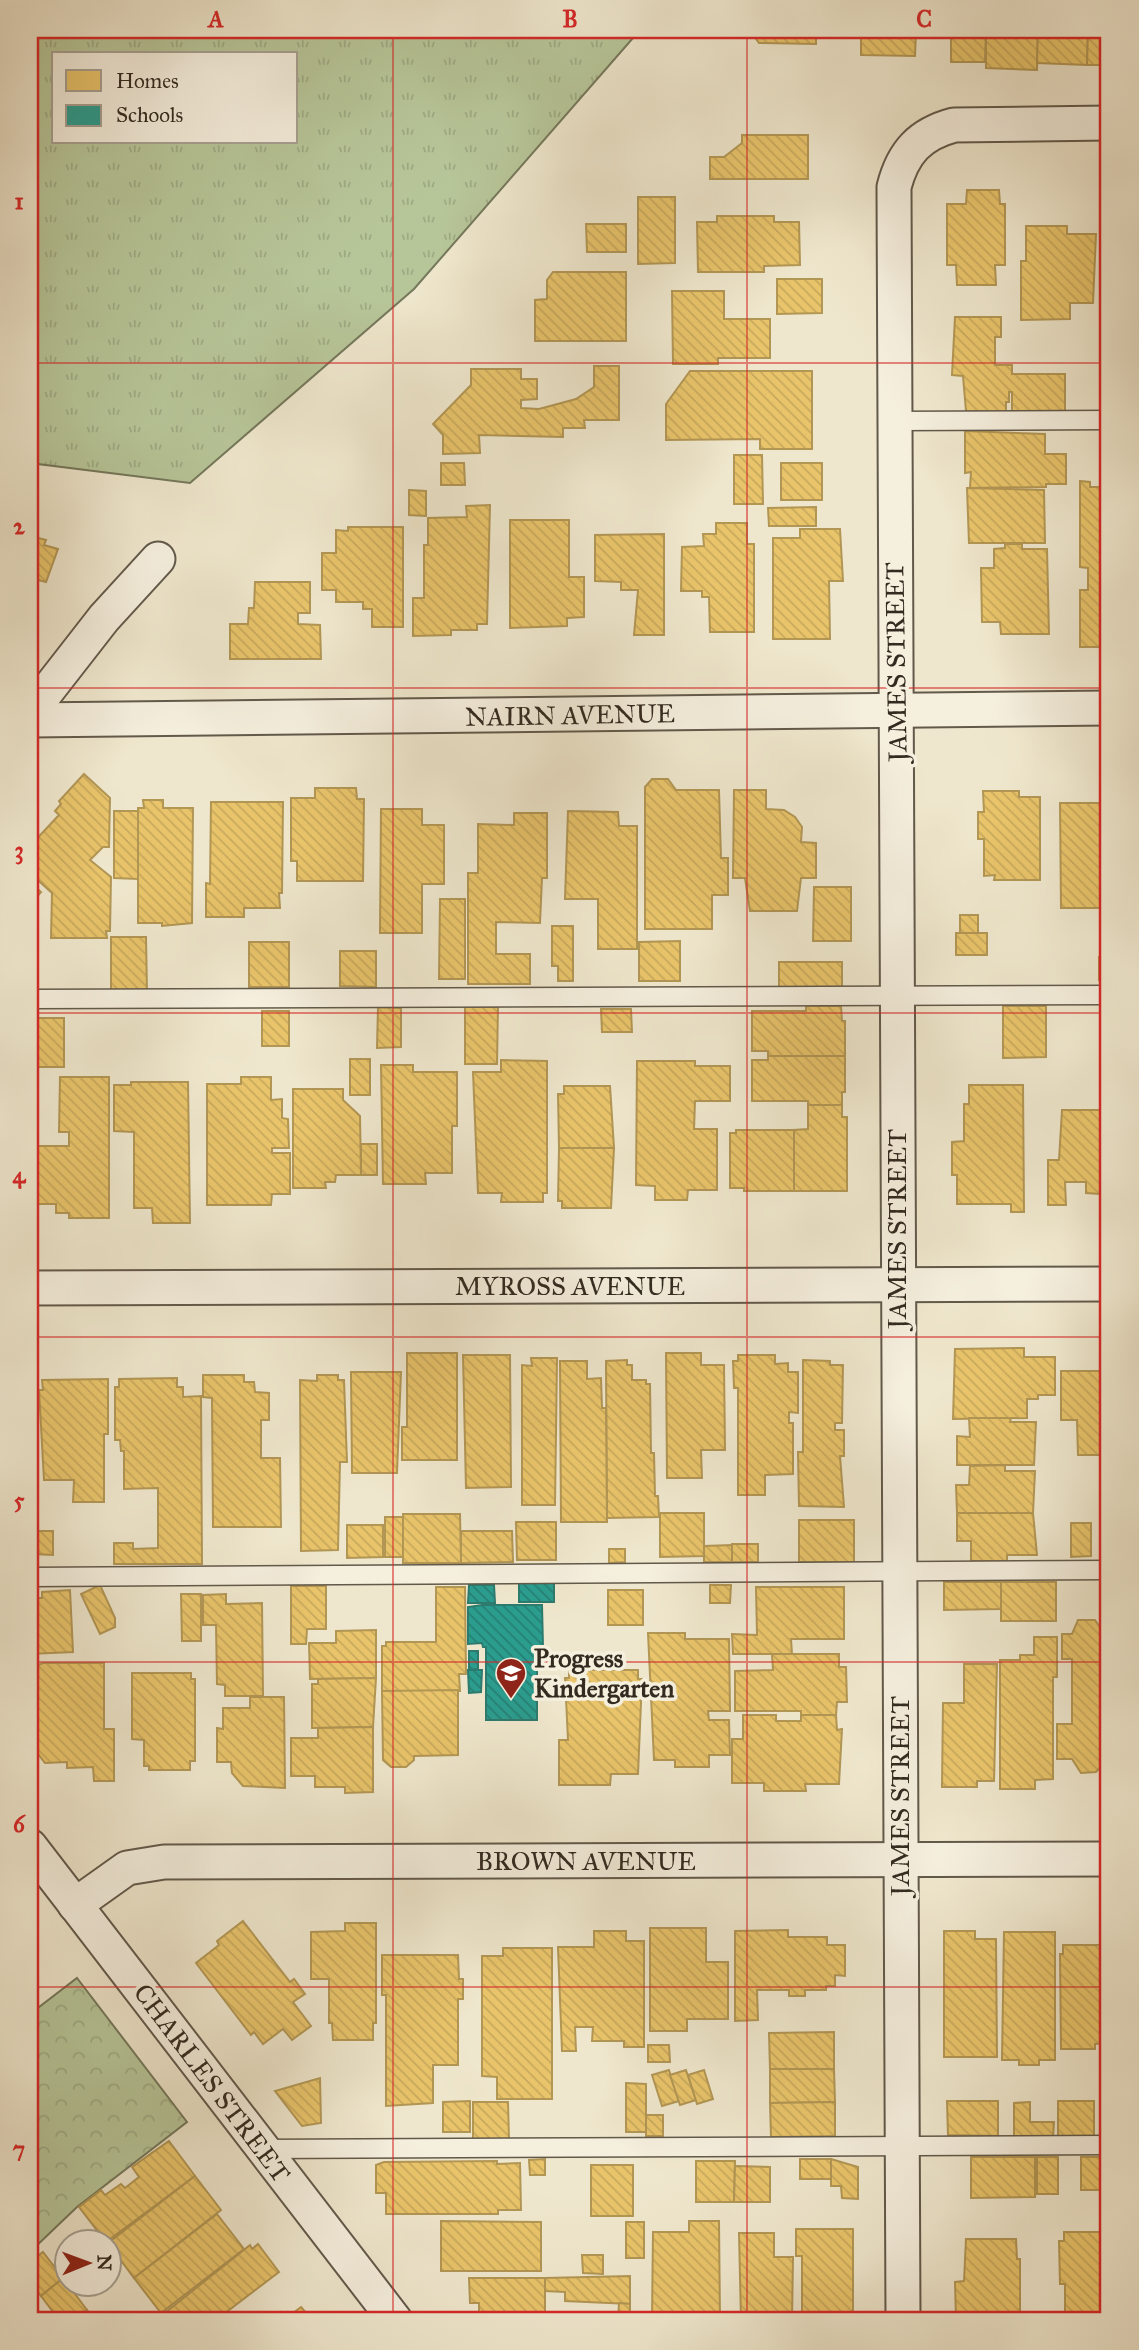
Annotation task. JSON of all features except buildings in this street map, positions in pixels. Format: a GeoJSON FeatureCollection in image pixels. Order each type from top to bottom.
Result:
{"type":"FeatureCollection","features":[{"type":"Feature","properties":{"kind":"street","name":"JAMES STREET"},"geometry":{"type":"LineString","coordinates":[[903,2320],[894,187],[905,155],[915,143],[935,131],[954,125],[1109,123]]}},
{"type":"Feature","properties":{"kind":"street"},"geometry":{"type":"LineString","coordinates":[[30,713],[104,618],[158,559]]}},
{"type":"Feature","properties":{"kind":"street","name":"NAIRN AVENUE"},"geometry":{"type":"LineString","coordinates":[[30,720],[1109,708]]}},
{"type":"Feature","properties":{"kind":"street","name":"MYROSS AVENUE"},"geometry":{"type":"LineString","coordinates":[[30,1289],[1109,1284]]}},
{"type":"Feature","properties":{"kind":"street","name":"CHARLES STREET"},"geometry":{"type":"LineString","coordinates":[[30,1846],[394,2320]]}},
{"type":"Feature","properties":{"kind":"street","name":"BROWN AVENUE"},"geometry":{"type":"LineString","coordinates":[[75,1905],[127,1868],[164,1862],[1109,1859]]}},
{"type":"Feature","properties":{"kind":"lane"},"geometry":{"type":"LineString","coordinates":[[893,421],[1109,420]]}},
{"type":"Feature","properties":{"kind":"lane"},"geometry":{"type":"LineString","coordinates":[[30,999],[1109,995]]}},
{"type":"Feature","properties":{"kind":"lane"},"geometry":{"type":"LineString","coordinates":[[30,1577],[1109,1570]]}},
{"type":"Feature","properties":{"kind":"lane"},"geometry":{"type":"LineString","coordinates":[[261,2149],[1109,2145]]}},
{"type":"Feature","properties":{"kind":"green space"},"geometry":{"type":"Polygon","coordinates":[[[30,30],[640,30],[414,289],[190,483],[30,463],[30,30]]]}},
{"type":"Feature","properties":{"kind":"green space"},"geometry":{"type":"Polygon","coordinates":[[[77,1978],[187,2122],[77,2207],[52,2228],[30,2252],[30,2014],[77,1978]]]}},
{"type":"Feature","properties":{"kind":"place","name":"Progress Kindergarten"},"geometry":{"type":"Point","coordinates":[511,1700]}}]}
